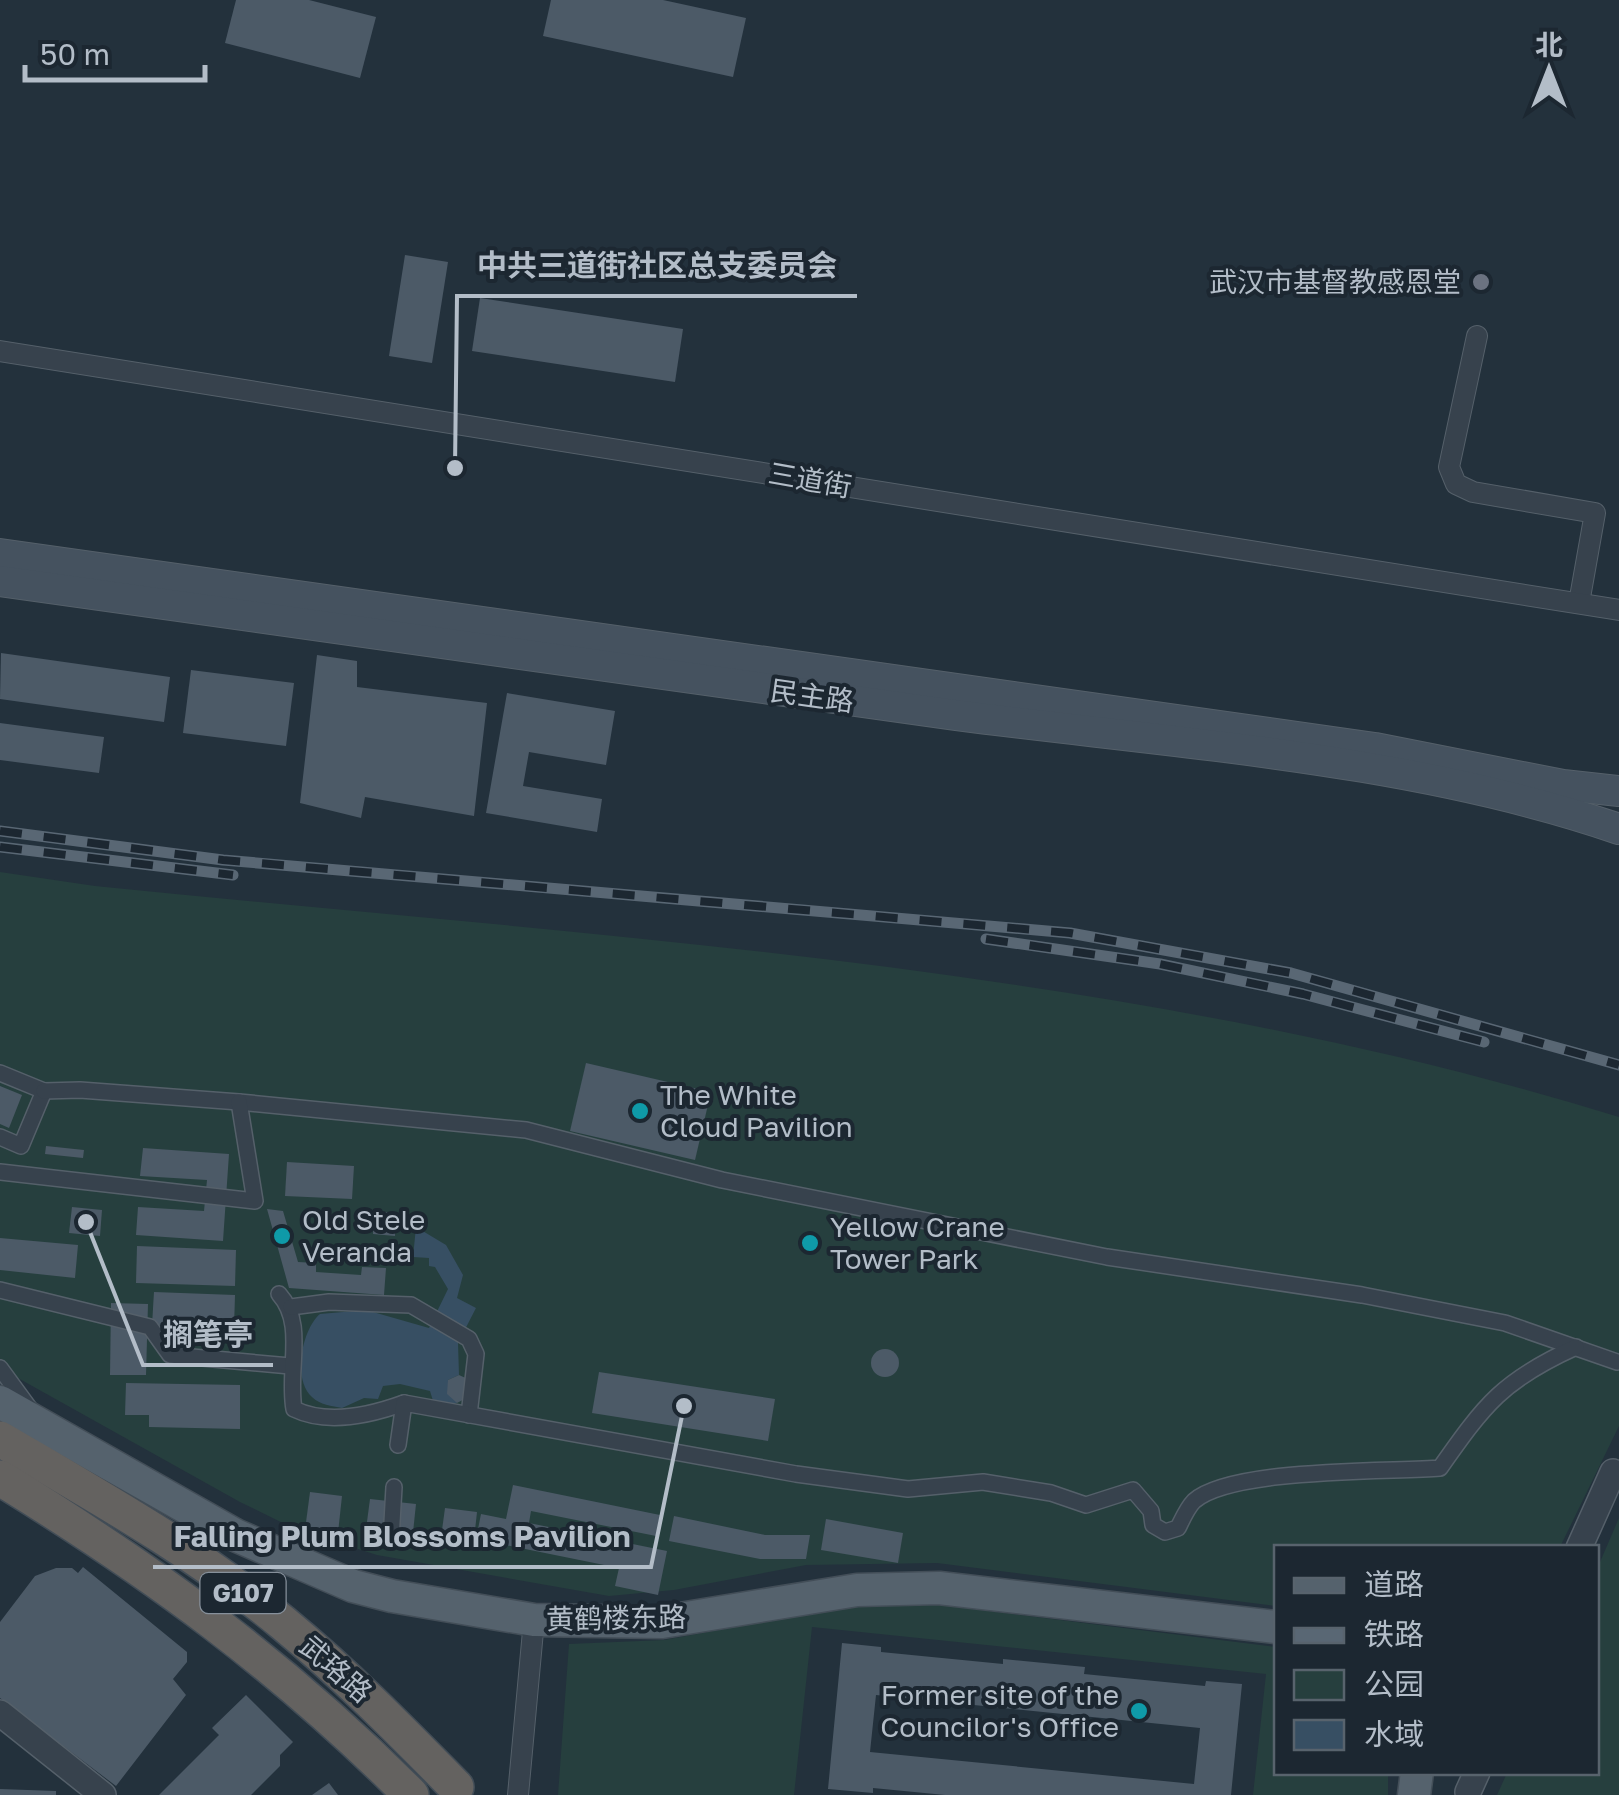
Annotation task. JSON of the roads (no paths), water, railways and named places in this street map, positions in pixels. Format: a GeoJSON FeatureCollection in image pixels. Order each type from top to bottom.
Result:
{"type":"FeatureCollection","features":[{"type":"Feature","properties":{"kind":"highway","name":"武珞路"},"geometry":{"type":"LineString","coordinates":[[0,1439],[183,1550],[281,1621],[374,1702],[456,1787]]}},
{"type":"Feature","properties":{"kind":"highway","name":"武珞路"},"geometry":{"type":"LineString","coordinates":[[0,1478],[156,1578],[258,1653],[338,1722],[412,1795]]}},
{"type":"Feature","properties":{"kind":"main road","name":"民主路"},"geometry":{"type":"LineString","coordinates":[[0,554],[1375,748],[1563,785],[1619,791]]}},
{"type":"Feature","properties":{"kind":"main road","name":"民主路"},"geometry":{"type":"LineString","coordinates":[[0,581],[595,667],[1373,770],[1558,808],[1619,829]]}},
{"type":"Feature","properties":{"kind":"main road","name":"黄鹤楼东路"},"geometry":{"type":"LineString","coordinates":[[0,1402],[235,1535],[353,1586],[534,1620],[662,1622],[857,1590],[940,1588],[1274,1627]]}},
{"type":"Feature","properties":{"kind":"street"},"geometry":{"type":"LineString","coordinates":[[1477,336],[1449,467],[1456,484],[1473,492],[1596,513],[1579,603]]}},
{"type":"Feature","properties":{"kind":"street","name":"三道街"},"geometry":{"type":"LineString","coordinates":[[0,352],[1619,610]]}},
{"type":"Feature","properties":{"kind":"street"},"geometry":{"type":"LineString","coordinates":[[0,1074],[44,1091],[80,1090],[240,1102],[526,1130],[722,1180],[1107,1257],[1362,1295],[1506,1323],[1616,1362]]}},
{"type":"Feature","properties":{"kind":"street"},"geometry":{"type":"LineString","coordinates":[[0,1137],[22,1146],[44,1091]]}},
{"type":"Feature","properties":{"kind":"street"},"geometry":{"type":"LineString","coordinates":[[0,1172],[255,1201],[240,1102]]}},
{"type":"Feature","properties":{"kind":"street"},"geometry":{"type":"LineString","coordinates":[[0,1290],[150,1327],[170,1355],[290,1366]]}},
{"type":"Feature","properties":{"kind":"street"},"geometry":{"type":"LineString","coordinates":[[279,1294],[291,1308],[296,1325],[290,1366],[294,1408],[309,1416],[374,1414],[404,1403],[796,1474],[908,1488],[954,1488],[983,1482],[1052,1492],[1086,1505],[1134,1490],[1151,1511],[1153,1525],[1165,1532],[1178,1528],[1195,1500],[1231,1484],[1272,1477],[1440,1468],[1483,1406],[1512,1380],[1576,1348]]}},
{"type":"Feature","properties":{"kind":"street"},"geometry":{"type":"LineString","coordinates":[[291,1308],[329,1302],[411,1305],[462,1335],[476,1354],[469,1414]]}},
{"type":"Feature","properties":{"kind":"street"},"geometry":{"type":"LineString","coordinates":[[0,1368],[42,1425]]}},
{"type":"Feature","properties":{"kind":"street"},"geometry":{"type":"LineString","coordinates":[[398,1445],[404,1403]]}},
{"type":"Feature","properties":{"kind":"street"},"geometry":{"type":"LineString","coordinates":[[1580,1545],[1613,1472]]}},
{"type":"Feature","properties":{"kind":"street"},"geometry":{"type":"LineString","coordinates":[[390,1540],[394,1487]]}},
{"type":"Feature","properties":{"kind":"street"},"geometry":{"type":"LineString","coordinates":[[518,1795],[534,1620]]}},
{"type":"Feature","properties":{"kind":"street"},"geometry":{"type":"LineString","coordinates":[[0,1712],[103,1795]]}},
{"type":"Feature","properties":{"kind":"water"},"geometry":{"type":"Polygon","coordinates":[[[416,1227],[446,1245],[463,1275],[457,1298],[476,1308],[458,1343],[459,1375],[448,1380],[457,1403],[434,1404],[430,1391],[400,1384],[383,1386],[378,1399],[364,1398],[342,1408],[319,1402],[306,1389],[301,1367],[304,1342],[320,1314],[366,1310],[429,1328],[448,1289],[435,1267],[429,1266],[429,1258],[413,1257],[416,1227]]]}},
{"type":"Feature","properties":{"kind":"railway"},"geometry":{"type":"LineString","coordinates":[[0,831],[223,860],[1070,933],[1291,973],[1619,1065]]}},
{"type":"Feature","properties":{"kind":"railway"},"geometry":{"type":"LineString","coordinates":[[0,847],[233,875]]}},
{"type":"Feature","properties":{"kind":"railway"},"geometry":{"type":"LineString","coordinates":[[986,939],[1160,964],[1303,994],[1484,1042]]}},
{"type":"Feature","properties":{"kind":"place","name":"武汉市基督教感恩堂"},"geometry":{"type":"Point","coordinates":[1481,282]}},
{"type":"Feature","properties":{"kind":"place","name":"中共三道街社区总支委员会"},"geometry":{"type":"Point","coordinates":[455,468]}},
{"type":"Feature","properties":{"kind":"place","name":"The White Cloud Pavilion"},"geometry":{"type":"Point","coordinates":[640,1111]}},
{"type":"Feature","properties":{"kind":"place","name":"搁笔亭"},"geometry":{"type":"Point","coordinates":[86,1222]}},
{"type":"Feature","properties":{"kind":"place","name":"Old Stele Veranda"},"geometry":{"type":"Point","coordinates":[282,1236]}},
{"type":"Feature","properties":{"kind":"place","name":"Yellow Crane Tower Park"},"geometry":{"type":"Point","coordinates":[810,1243]}},
{"type":"Feature","properties":{"kind":"place","name":"Falling Plum Blossoms Pavilion"},"geometry":{"type":"Point","coordinates":[684,1406]}},
{"type":"Feature","properties":{"kind":"place","name":"Former site of the Councilor's Office"},"geometry":{"type":"Point","coordinates":[1139,1711]}}]}
